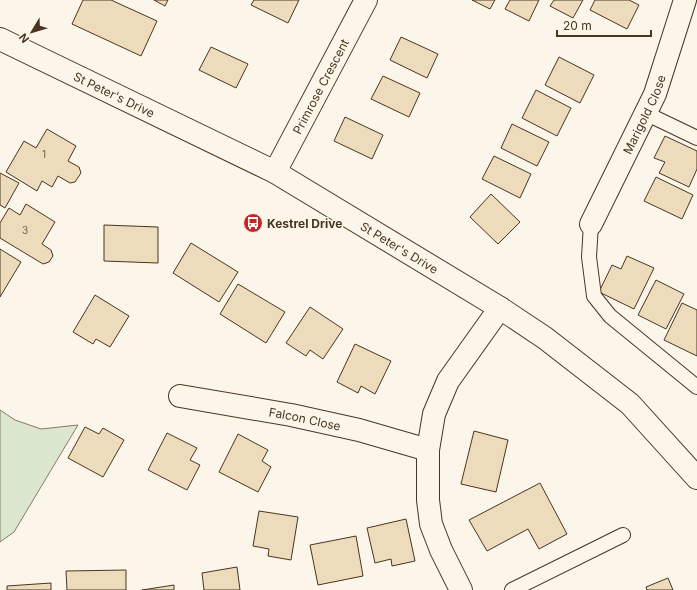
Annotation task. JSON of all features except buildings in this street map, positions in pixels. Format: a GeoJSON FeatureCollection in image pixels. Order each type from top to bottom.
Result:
{"type":"FeatureCollection","features":[{"type":"Feature","properties":{"kind":"street","name":"Primrose Crescent"},"geometry":{"type":"LineString","coordinates":[[275,172],[366,0]]}},
{"type":"Feature","properties":{"kind":"street","name":"Marigold Close"},"geometry":{"type":"LineString","coordinates":[[591,224],[655,94],[685,0]]}},
{"type":"Feature","properties":{"kind":"street","name":"St Peter's Drive"},"geometry":{"type":"LineString","coordinates":[[0,39],[275,172],[500,308],[545,338],[630,404],[697,478]]}},
{"type":"Feature","properties":{"kind":"street"},"geometry":{"type":"LineString","coordinates":[[461,590],[441,550],[431,524],[428,500],[428,450],[434,414],[448,381],[500,308]]}},
{"type":"Feature","properties":{"kind":"street","name":"Falcon Close"},"geometry":{"type":"LineString","coordinates":[[180,396],[299,416],[359,430],[428,450]]}},
{"type":"Feature","properties":{"kind":"lane"},"geometry":{"type":"LineString","coordinates":[[645,113],[697,138]]}},
{"type":"Feature","properties":{"kind":"lane"},"geometry":{"type":"LineString","coordinates":[[591,224],[589,257],[594,296],[610,316],[697,387]]}},
{"type":"Feature","properties":{"kind":"lane"},"geometry":{"type":"LineString","coordinates":[[512,590],[623,535]]}},
{"type":"Feature","properties":{"kind":"green space"},"geometry":{"type":"Polygon","coordinates":[[[0,410],[15,420],[41,429],[78,425],[14,532],[0,542],[0,410]]]}},
{"type":"Feature","properties":{"kind":"place","name":"Kestrel Drive"},"geometry":{"type":"Point","coordinates":[253,223]}}]}
